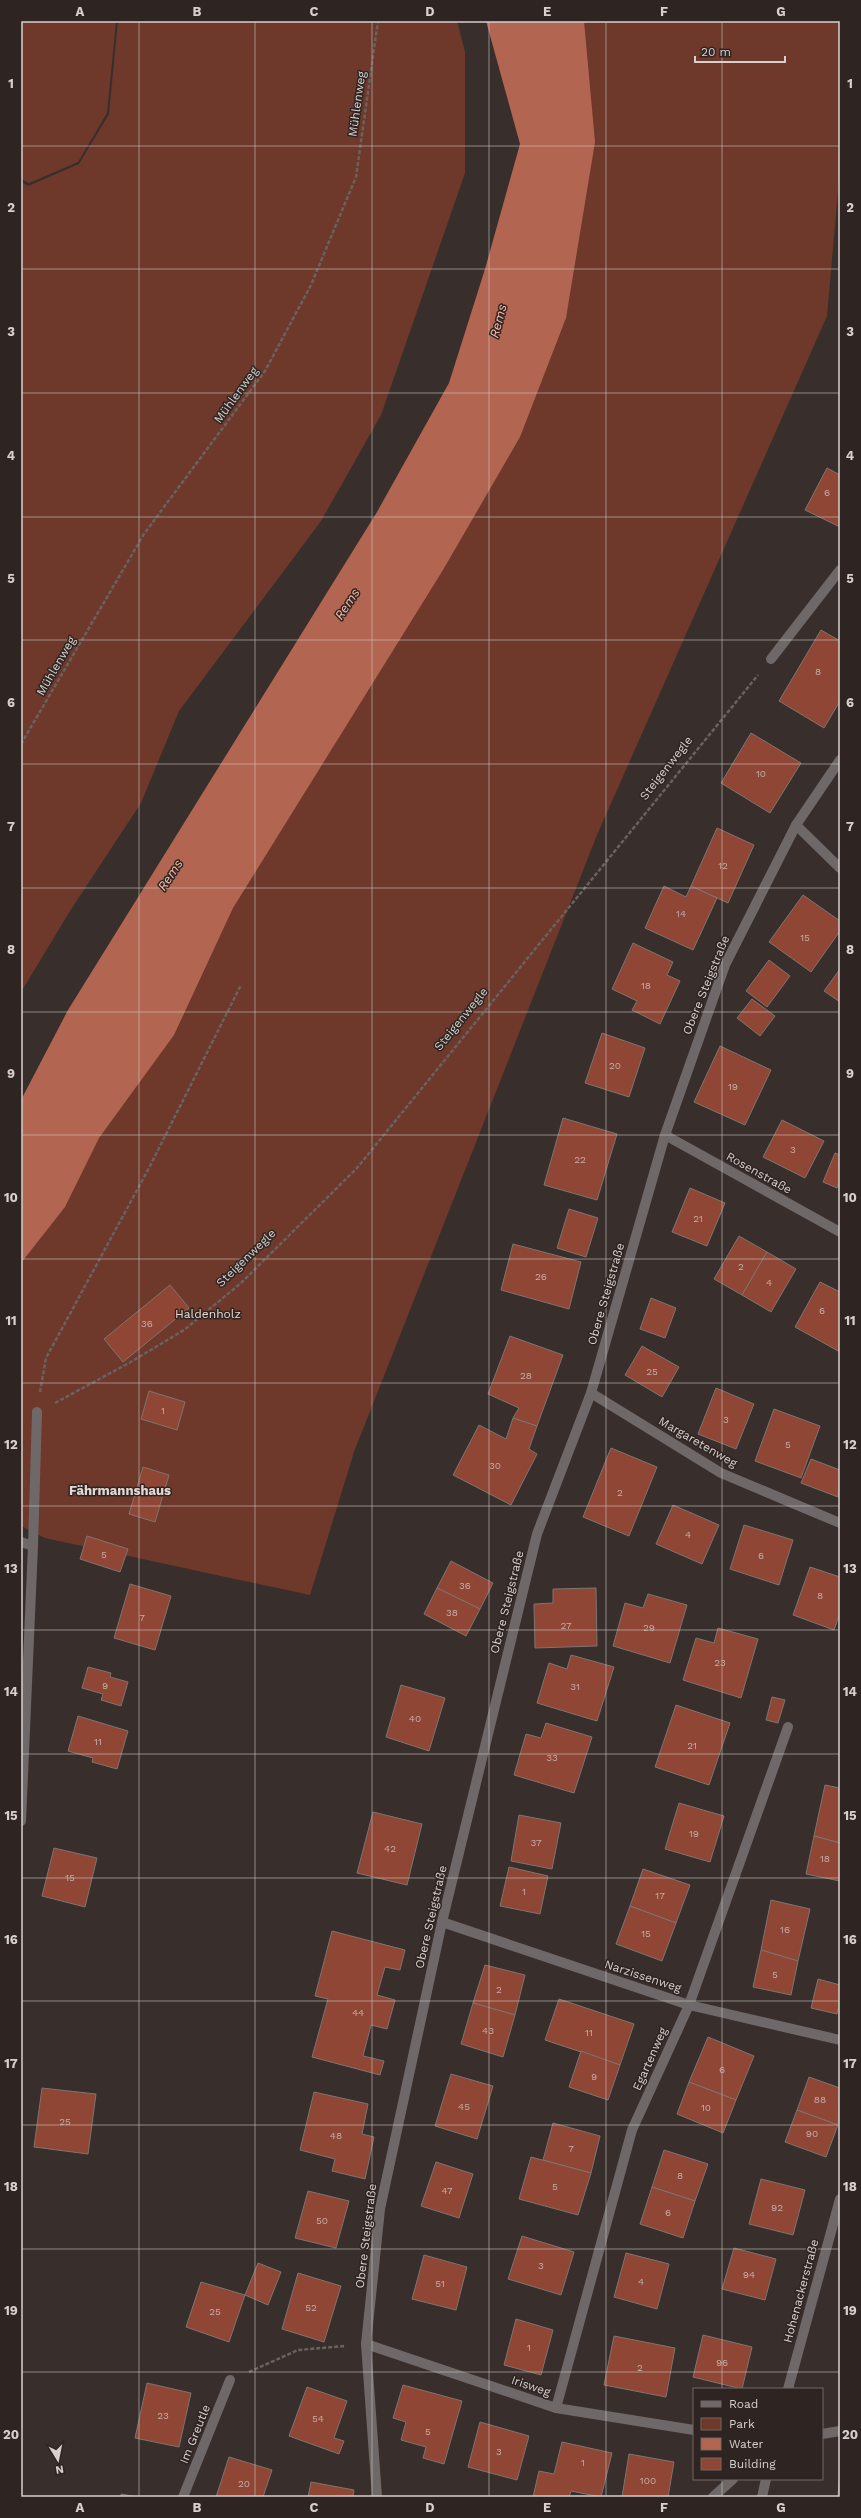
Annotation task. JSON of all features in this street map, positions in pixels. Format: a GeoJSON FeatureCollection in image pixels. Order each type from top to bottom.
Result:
{"type":"FeatureCollection","features":[{"type":"Feature","properties":{"kind":"street"},"geometry":{"type":"LineString","coordinates":[[771,659],[840,570]]}},
{"type":"Feature","properties":{"kind":"street","name":"Obere Steigstraße"},"geometry":{"type":"LineString","coordinates":[[377,2497],[366,2344],[380,2209],[442,1922],[537,1534],[591,1393],[665,1135],[726,965],[796,825],[840,760]]}},
{"type":"Feature","properties":{"kind":"street"},"geometry":{"type":"LineString","coordinates":[[796,825],[840,868]]}},
{"type":"Feature","properties":{"kind":"street","name":"Rosenstraße"},"geometry":{"type":"LineString","coordinates":[[665,1135],[840,1232]]}},
{"type":"Feature","properties":{"kind":"street","name":"Margaretenweg"},"geometry":{"type":"LineString","coordinates":[[591,1393],[721,1473],[840,1523]]}},
{"type":"Feature","properties":{"kind":"street"},"geometry":{"type":"LineString","coordinates":[[21,1821],[33,1546],[37,1412]]}},
{"type":"Feature","properties":{"kind":"street"},"geometry":{"type":"LineString","coordinates":[[21,1542],[33,1546]]}},
{"type":"Feature","properties":{"kind":"street","name":"Egartenweg"},"geometry":{"type":"LineString","coordinates":[[556,2408],[632,2130],[689,2005],[788,1727]]}},
{"type":"Feature","properties":{"kind":"street","name":"Narzissenweg"},"geometry":{"type":"LineString","coordinates":[[442,1922],[689,2005],[840,2040]]}},
{"type":"Feature","properties":{"kind":"street","name":"Hohenackerstraße"},"geometry":{"type":"LineString","coordinates":[[788,2388],[840,2201]]}},
{"type":"Feature","properties":{"kind":"street","name":"Irisweg"},"geometry":{"type":"LineString","coordinates":[[366,2344],[556,2408],[693,2430]]}},
{"type":"Feature","properties":{"kind":"street","name":"Im Greutle"},"geometry":{"type":"LineString","coordinates":[[183,2497],[230,2380]]}},
{"type":"Feature","properties":{"kind":"street"},"geometry":{"type":"LineString","coordinates":[[823,2434],[840,2431]]}},
{"type":"Feature","properties":{"kind":"street"},"geometry":{"type":"LineString","coordinates":[[713,2497],[732,2480]]}},
{"type":"Feature","properties":{"kind":"street"},"geometry":{"type":"LineString","coordinates":[[762,2497],[766,2480]]}},
{"type":"Feature","properties":{"kind":"path","name":"Mühlenweg"},"geometry":{"type":"LineString","coordinates":[[21,744],[144,534],[265,371],[311,285],[356,177],[378,21]]}},
{"type":"Feature","properties":{"kind":"path","name":"Steigenwegle"},"geometry":{"type":"LineString","coordinates":[[37,1412],[130,1363],[184,1330],[241,1283],[357,1168],[771,659]]}},
{"type":"Feature","properties":{"kind":"path"},"geometry":{"type":"LineString","coordinates":[[37,1412],[46,1358],[148,1168],[241,985]]}},
{"type":"Feature","properties":{"kind":"path"},"geometry":{"type":"LineString","coordinates":[[230,2380],[298,2350],[366,2344]]}},
{"type":"Feature","properties":{"kind":"green space"},"geometry":{"type":"Polygon","coordinates":[[[21,21],[116,21],[107,113],[78,162],[29,183],[21,179],[21,21]]]}},
{"type":"Feature","properties":{"kind":"green space"},"geometry":{"type":"Polygon","coordinates":[[[118,21],[457,21],[465,52],[465,173],[381,415],[321,521],[179,711],[141,803],[70,911],[21,992],[21,182],[28,186],[79,164],[109,114],[118,21]]]}},
{"type":"Feature","properties":{"kind":"green space","name":"Haldenholz"},"geometry":{"type":"Polygon","coordinates":[[[573,21],[840,21],[840,169],[827,316],[597,835],[354,1452],[310,1595],[45,1538],[21,1526],[21,1263],[449,532],[573,21]]]}},
{"type":"Feature","properties":{"kind":"water","name":"Rems"},"geometry":{"type":"Polygon","coordinates":[[[486,21],[584,21],[595,142],[566,318],[520,437],[443,570],[233,908],[174,1035],[99,1138],[65,1207],[21,1263],[21,1100],[68,1010],[377,512],[449,383],[485,269],[520,144],[486,21]]]}},
{"type":"Feature","properties":{"kind":"building"},"geometry":{"type":"Polygon","coordinates":[[[827,468],[840,475],[840,527],[805,510],[827,468]]]}},
{"type":"Feature","properties":{"kind":"building"},"geometry":{"type":"Polygon","coordinates":[[[821,630],[840,641],[840,701],[824,728],[779,701],[821,630]]]}},
{"type":"Feature","properties":{"kind":"building"},"geometry":{"type":"Polygon","coordinates":[[[751,733],[801,763],[770,813],[721,783],[751,733]]]}},
{"type":"Feature","properties":{"kind":"building"},"geometry":{"type":"Polygon","coordinates":[[[717,828],[754,845],[728,903],[691,886],[717,828]]]}},
{"type":"Feature","properties":{"kind":"building"},"geometry":{"type":"Polygon","coordinates":[[[664,886],[686,897],[691,886],[717,898],[693,950],[645,928],[664,886]]]}},
{"type":"Feature","properties":{"kind":"building"},"geometry":{"type":"Polygon","coordinates":[[[803,895],[840,921],[840,931],[811,972],[769,942],[803,895]]]}},
{"type":"Feature","properties":{"kind":"building"},"geometry":{"type":"Polygon","coordinates":[[[633,943],[673,962],[667,975],[680,981],[660,1024],[632,1010],[637,1001],[612,989],[633,943]]]}},
{"type":"Feature","properties":{"kind":"building"},"geometry":{"type":"Polygon","coordinates":[[[769,960],[790,976],[767,1007],[746,991],[769,960]]]}},
{"type":"Feature","properties":{"kind":"building"},"geometry":{"type":"Polygon","coordinates":[[[840,969],[840,1002],[824,991],[840,969]]]}},
{"type":"Feature","properties":{"kind":"building"},"geometry":{"type":"Polygon","coordinates":[[[752,999],[775,1016],[760,1036],[737,1018],[752,999]]]}},
{"type":"Feature","properties":{"kind":"building"},"geometry":{"type":"Polygon","coordinates":[[[602,1033],[645,1048],[629,1097],[585,1083],[602,1033]]]}},
{"type":"Feature","properties":{"kind":"building"},"geometry":{"type":"Polygon","coordinates":[[[720,1046],[771,1070],[745,1125],[694,1102],[720,1046]]]}},
{"type":"Feature","properties":{"kind":"building"},"geometry":{"type":"Polygon","coordinates":[[[563,1118],[617,1134],[597,1200],[544,1185],[563,1118]]]}},
{"type":"Feature","properties":{"kind":"building"},"geometry":{"type":"Polygon","coordinates":[[[782,1120],[824,1141],[805,1178],[763,1157],[782,1120]]]}},
{"type":"Feature","properties":{"kind":"building"},"geometry":{"type":"Polygon","coordinates":[[[835,1153],[840,1155],[840,1182],[837,1188],[823,1182],[835,1153]]]}},
{"type":"Feature","properties":{"kind":"building"},"geometry":{"type":"Polygon","coordinates":[[[690,1188],[725,1203],[707,1246],[672,1232],[690,1188]]]}},
{"type":"Feature","properties":{"kind":"building"},"geometry":{"type":"Polygon","coordinates":[[[569,1209],[598,1218],[586,1257],[557,1248],[569,1209]]]}},
{"type":"Feature","properties":{"kind":"building"},"geometry":{"type":"Polygon","coordinates":[[[739,1236],[767,1252],[742,1295],[714,1279],[739,1236]]]}},
{"type":"Feature","properties":{"kind":"building"},"geometry":{"type":"Polygon","coordinates":[[[513,1244],[581,1262],[569,1309],[501,1290],[513,1244]]]}},
{"type":"Feature","properties":{"kind":"building"},"geometry":{"type":"Polygon","coordinates":[[[767,1252],[796,1269],[771,1312],[742,1295],[767,1252]]]}},
{"type":"Feature","properties":{"kind":"building"},"geometry":{"type":"Polygon","coordinates":[[[820,1282],[840,1292],[840,1352],[795,1327],[820,1282]]]}},
{"type":"Feature","properties":{"kind":"building"},"geometry":{"type":"Polygon","coordinates":[[[170,1285],[189,1308],[123,1362],[104,1339],[170,1285]]]}},
{"type":"Feature","properties":{"kind":"building"},"geometry":{"type":"Polygon","coordinates":[[[651,1298],[676,1308],[665,1338],[640,1329],[651,1298]]]}},
{"type":"Feature","properties":{"kind":"building"},"geometry":{"type":"Polygon","coordinates":[[[510,1336],[563,1355],[537,1426],[513,1418],[519,1408],[488,1394],[510,1336]]]}},
{"type":"Feature","properties":{"kind":"building"},"geometry":{"type":"Polygon","coordinates":[[[642,1346],[679,1367],[662,1397],[625,1375],[642,1346]]]}},
{"type":"Feature","properties":{"kind":"building"},"geometry":{"type":"Polygon","coordinates":[[[716,1388],[754,1404],[736,1449],[698,1434],[716,1388]]]}},
{"type":"Feature","properties":{"kind":"building"},"geometry":{"type":"Polygon","coordinates":[[[149,1391],[185,1402],[177,1430],[141,1419],[149,1391]]]}},
{"type":"Feature","properties":{"kind":"building"},"geometry":{"type":"Polygon","coordinates":[[[774,1409],[820,1426],[801,1478],[755,1461],[774,1409]]]}},
{"type":"Feature","properties":{"kind":"building"},"geometry":{"type":"Polygon","coordinates":[[[513,1418],[537,1426],[529,1449],[537,1454],[511,1505],[453,1475],[479,1425],[506,1439],[513,1418]]]}},
{"type":"Feature","properties":{"kind":"building"},"geometry":{"type":"Polygon","coordinates":[[[611,1448],[657,1467],[629,1536],[583,1517],[611,1448]]]}},
{"type":"Feature","properties":{"kind":"building"},"geometry":{"type":"Polygon","coordinates":[[[811,1459],[840,1470],[838,1497],[801,1483],[811,1459]]]}},
{"type":"Feature","properties":{"kind":"building"},"geometry":{"type":"Polygon","coordinates":[[[143,1467],[169,1475],[155,1522],[129,1514],[143,1467]]]}},
{"type":"Feature","properties":{"kind":"building"},"geometry":{"type":"Polygon","coordinates":[[[673,1505],[719,1525],[702,1564],[656,1544],[673,1505]]]}},
{"type":"Feature","properties":{"kind":"building"},"geometry":{"type":"Polygon","coordinates":[[[744,1525],[793,1540],[779,1585],[730,1569],[744,1525]]]}},
{"type":"Feature","properties":{"kind":"building"},"geometry":{"type":"Polygon","coordinates":[[[87,1536],[128,1549],[120,1572],[80,1559],[87,1536]]]}},
{"type":"Feature","properties":{"kind":"building"},"geometry":{"type":"Polygon","coordinates":[[[451,1561],[493,1583],[480,1609],[437,1588],[451,1561]]]}},
{"type":"Feature","properties":{"kind":"building"},"geometry":{"type":"Polygon","coordinates":[[[810,1567],[840,1577],[840,1613],[834,1630],[793,1615],[810,1567]]]}},
{"type":"Feature","properties":{"kind":"building"},"geometry":{"type":"Polygon","coordinates":[[[130,1584],[171,1596],[155,1650],[114,1638],[130,1584]]]}},
{"type":"Feature","properties":{"kind":"building"},"geometry":{"type":"Polygon","coordinates":[[[437,1588],[480,1609],[466,1636],[424,1614],[437,1588]]]}},
{"type":"Feature","properties":{"kind":"building"},"geometry":{"type":"Polygon","coordinates":[[[596,1588],[597,1646],[535,1648],[534,1604],[553,1603],[553,1589],[596,1588]]]}},
{"type":"Feature","properties":{"kind":"building"},"geometry":{"type":"Polygon","coordinates":[[[648,1594],[687,1605],[670,1663],[613,1646],[625,1603],[643,1608],[648,1594]]]}},
{"type":"Feature","properties":{"kind":"building"},"geometry":{"type":"Polygon","coordinates":[[[718,1628],[758,1639],[741,1698],[683,1680],[696,1638],[714,1643],[718,1628]]]}},
{"type":"Feature","properties":{"kind":"building"},"geometry":{"type":"Polygon","coordinates":[[[571,1655],[614,1667],[597,1721],[537,1703],[549,1663],[567,1669],[571,1655]]]}},
{"type":"Feature","properties":{"kind":"building"},"geometry":{"type":"Polygon","coordinates":[[[88,1667],[111,1673],[110,1677],[128,1682],[121,1706],[101,1700],[103,1694],[82,1688],[88,1667]]]}},
{"type":"Feature","properties":{"kind":"building"},"geometry":{"type":"Polygon","coordinates":[[[401,1685],[445,1698],[429,1751],[386,1737],[401,1685]]]}},
{"type":"Feature","properties":{"kind":"building"},"geometry":{"type":"Polygon","coordinates":[[[772,1697],[785,1700],[778,1723],[766,1720],[772,1697]]]}},
{"type":"Feature","properties":{"kind":"building"},"geometry":{"type":"Polygon","coordinates":[[[676,1705],[730,1723],[709,1785],[655,1767],[676,1705]]]}},
{"type":"Feature","properties":{"kind":"building"},"geometry":{"type":"Polygon","coordinates":[[[78,1716],[128,1731],[117,1769],[92,1762],[93,1758],[68,1751],[78,1716]]]}},
{"type":"Feature","properties":{"kind":"building"},"geometry":{"type":"Polygon","coordinates":[[[546,1723],[592,1737],[574,1793],[514,1775],[526,1734],[541,1738],[546,1723]]]}},
{"type":"Feature","properties":{"kind":"building"},"geometry":{"type":"Polygon","coordinates":[[[825,1785],[840,1788],[840,1843],[814,1836],[825,1785]]]}},
{"type":"Feature","properties":{"kind":"building"},"geometry":{"type":"Polygon","coordinates":[[[679,1803],[724,1816],[710,1862],[665,1849],[679,1803]]]}},
{"type":"Feature","properties":{"kind":"building"},"geometry":{"type":"Polygon","coordinates":[[[373,1812],[422,1824],[407,1885],[357,1873],[373,1812]]]}},
{"type":"Feature","properties":{"kind":"building"},"geometry":{"type":"Polygon","coordinates":[[[519,1815],[561,1823],[552,1869],[511,1861],[519,1815]]]}},
{"type":"Feature","properties":{"kind":"building"},"geometry":{"type":"Polygon","coordinates":[[[814,1836],[840,1843],[840,1881],[806,1874],[814,1836]]]}},
{"type":"Feature","properties":{"kind":"building"},"geometry":{"type":"Polygon","coordinates":[[[54,1848],[97,1858],[85,1907],[42,1896],[54,1848]]]}},
{"type":"Feature","properties":{"kind":"building"},"geometry":{"type":"Polygon","coordinates":[[[509,1867],[548,1876],[540,1914],[500,1906],[509,1867]]]}},
{"type":"Feature","properties":{"kind":"building"},"geometry":{"type":"Polygon","coordinates":[[[643,1869],[690,1885],[676,1923],[630,1906],[643,1869]]]}},
{"type":"Feature","properties":{"kind":"building"},"geometry":{"type":"Polygon","coordinates":[[[771,1900],[810,1909],[798,1961],[761,1950],[771,1900]]]}},
{"type":"Feature","properties":{"kind":"building"},"geometry":{"type":"Polygon","coordinates":[[[630,1906],[676,1923],[662,1961],[616,1944],[630,1906]]]}},
{"type":"Feature","properties":{"kind":"building"},"geometry":{"type":"Polygon","coordinates":[[[332,1931],[405,1950],[400,1970],[385,1967],[377,1995],[395,2000],[387,2029],[371,2025],[363,2056],[384,2061],[380,2075],[312,2057],[328,1999],[315,1996],[332,1931]]]}},
{"type":"Feature","properties":{"kind":"building"},"geometry":{"type":"Polygon","coordinates":[[[761,1950],[798,1961],[791,1995],[753,1987],[761,1950]]]}},
{"type":"Feature","properties":{"kind":"building"},"geometry":{"type":"Polygon","coordinates":[[[485,1965],[525,1975],[515,2015],[473,2003],[485,1965]]]}},
{"type":"Feature","properties":{"kind":"building"},"geometry":{"type":"Polygon","coordinates":[[[818,1979],[840,1985],[840,2002],[837,2014],[811,2008],[818,1979]]]}},
{"type":"Feature","properties":{"kind":"building"},"geometry":{"type":"Polygon","coordinates":[[[559,1999],[634,2024],[620,2065],[545,2040],[559,1999]]]}},
{"type":"Feature","properties":{"kind":"building"},"geometry":{"type":"Polygon","coordinates":[[[473,2003],[515,2015],[503,2057],[461,2044],[473,2003]]]}},
{"type":"Feature","properties":{"kind":"building"},"geometry":{"type":"Polygon","coordinates":[[[708,2037],[754,2056],[736,2100],[689,2082],[708,2037]]]}},
{"type":"Feature","properties":{"kind":"building"},"geometry":{"type":"Polygon","coordinates":[[[581,2051],[620,2065],[608,2100],[569,2087],[581,2051]]]}},
{"type":"Feature","properties":{"kind":"building"},"geometry":{"type":"Polygon","coordinates":[[[451,2074],[493,2086],[477,2139],[435,2126],[451,2074]]]}},
{"type":"Feature","properties":{"kind":"building"},"geometry":{"type":"Polygon","coordinates":[[[809,2077],[840,2088],[838,2125],[797,2110],[809,2077]]]}},
{"type":"Feature","properties":{"kind":"building"},"geometry":{"type":"Polygon","coordinates":[[[689,2082],[736,2100],[723,2133],[677,2114],[689,2082]]]}},
{"type":"Feature","properties":{"kind":"building"},"geometry":{"type":"Polygon","coordinates":[[[42,2088],[96,2094],[88,2154],[34,2147],[42,2088]]]}},
{"type":"Feature","properties":{"kind":"building"},"geometry":{"type":"Polygon","coordinates":[[[314,2092],[368,2104],[362,2134],[374,2137],[365,2179],[332,2171],[335,2159],[300,2150],[314,2092]]]}},
{"type":"Feature","properties":{"kind":"building"},"geometry":{"type":"Polygon","coordinates":[[[797,2110],[838,2125],[826,2157],[785,2142],[797,2110]]]}},
{"type":"Feature","properties":{"kind":"building"},"geometry":{"type":"Polygon","coordinates":[[[553,2123],[600,2136],[591,2173],[543,2160],[553,2123]]]}},
{"type":"Feature","properties":{"kind":"building"},"geometry":{"type":"Polygon","coordinates":[[[664,2150],[708,2164],[695,2201],[652,2187],[664,2150]]]}},
{"type":"Feature","properties":{"kind":"building"},"geometry":{"type":"Polygon","coordinates":[[[531,2157],[591,2173],[578,2215],[519,2199],[531,2157]]]}},
{"type":"Feature","properties":{"kind":"building"},"geometry":{"type":"Polygon","coordinates":[[[436,2162],[473,2174],[459,2218],[421,2206],[436,2162]]]}},
{"type":"Feature","properties":{"kind":"building"},"geometry":{"type":"Polygon","coordinates":[[[761,2179],[805,2190],[793,2235],[749,2224],[761,2179]]]}},
{"type":"Feature","properties":{"kind":"building"},"geometry":{"type":"Polygon","coordinates":[[[652,2187],[695,2201],[683,2238],[640,2224],[652,2187]]]}},
{"type":"Feature","properties":{"kind":"building"},"geometry":{"type":"Polygon","coordinates":[[[308,2191],[349,2201],[336,2248],[295,2238],[308,2191]]]}},
{"type":"Feature","properties":{"kind":"building"},"geometry":{"type":"Polygon","coordinates":[[[522,2236],[574,2252],[561,2295],[508,2279],[522,2236]]]}},
{"type":"Feature","properties":{"kind":"building"},"geometry":{"type":"Polygon","coordinates":[[[734,2248],[776,2259],[765,2300],[722,2289],[734,2248]]]}},
{"type":"Feature","properties":{"kind":"building"},"geometry":{"type":"Polygon","coordinates":[[[626,2253],[669,2264],[657,2309],[614,2297],[626,2253]]]}},
{"type":"Feature","properties":{"kind":"building"},"geometry":{"type":"Polygon","coordinates":[[[424,2255],[467,2267],[456,2310],[412,2299],[424,2255]]]}},
{"type":"Feature","properties":{"kind":"building"},"geometry":{"type":"Polygon","coordinates":[[[258,2263],[281,2272],[268,2305],[245,2295],[258,2263]]]}},
{"type":"Feature","properties":{"kind":"building"},"geometry":{"type":"Polygon","coordinates":[[[298,2273],[341,2286],[324,2342],[282,2329],[298,2273]]]}},
{"type":"Feature","properties":{"kind":"building"},"geometry":{"type":"Polygon","coordinates":[[[201,2282],[245,2295],[229,2342],[186,2327],[201,2282]]]}},
{"type":"Feature","properties":{"kind":"building"},"geometry":{"type":"Polygon","coordinates":[[[516,2319],[553,2330],[541,2375],[504,2365],[516,2319]]]}},
{"type":"Feature","properties":{"kind":"building"},"geometry":{"type":"Polygon","coordinates":[[[703,2335],[752,2347],[742,2388],[693,2377],[703,2335]]]}},
{"type":"Feature","properties":{"kind":"building"},"geometry":{"type":"Polygon","coordinates":[[[614,2336],[675,2348],[666,2397],[604,2385],[614,2336]]]}},
{"type":"Feature","properties":{"kind":"building"},"geometry":{"type":"Polygon","coordinates":[[[147,2383],[191,2393],[179,2447],[135,2438],[147,2383]]]}},
{"type":"Feature","properties":{"kind":"building"},"geometry":{"type":"Polygon","coordinates":[[[403,2385],[462,2401],[444,2464],[423,2458],[426,2447],[401,2440],[406,2422],[393,2418],[403,2385]]]}},
{"type":"Feature","properties":{"kind":"building"},"geometry":{"type":"Polygon","coordinates":[[[307,2387],[347,2401],[334,2438],[344,2441],[339,2454],[289,2436],[307,2387]]]}},
{"type":"Feature","properties":{"kind":"building"},"geometry":{"type":"Polygon","coordinates":[[[480,2422],[529,2436],[517,2480],[468,2467],[480,2422]]]}},
{"type":"Feature","properties":{"kind":"building"},"geometry":{"type":"Polygon","coordinates":[[[562,2442],[612,2453],[601,2497],[571,2491],[569,2497],[533,2497],[539,2471],[554,2474],[562,2442]]]}},
{"type":"Feature","properties":{"kind":"building"},"geometry":{"type":"Polygon","coordinates":[[[629,2454],[674,2462],[668,2497],[622,2497],[629,2454]]]}},
{"type":"Feature","properties":{"kind":"building"},"geometry":{"type":"Polygon","coordinates":[[[229,2457],[272,2470],[263,2497],[216,2497],[229,2457]]]}},
{"type":"Feature","properties":{"kind":"building"},"geometry":{"type":"Polygon","coordinates":[[[839,2479],[840,2497],[838,2497],[839,2479]]]}},
{"type":"Feature","properties":{"kind":"building"},"geometry":{"type":"Polygon","coordinates":[[[311,2482],[354,2490],[353,2497],[308,2497],[311,2482]]]}},
{"type":"Feature","properties":{"kind":"building"},"geometry":{"type":"Polygon","coordinates":[[[121,2494],[138,2497],[121,2497],[121,2494]]]}},
{"type":"Feature","properties":{"kind":"district","name":"Fährmannshaus"},"geometry":{"type":"Point","coordinates":[120,1490]}}]}
